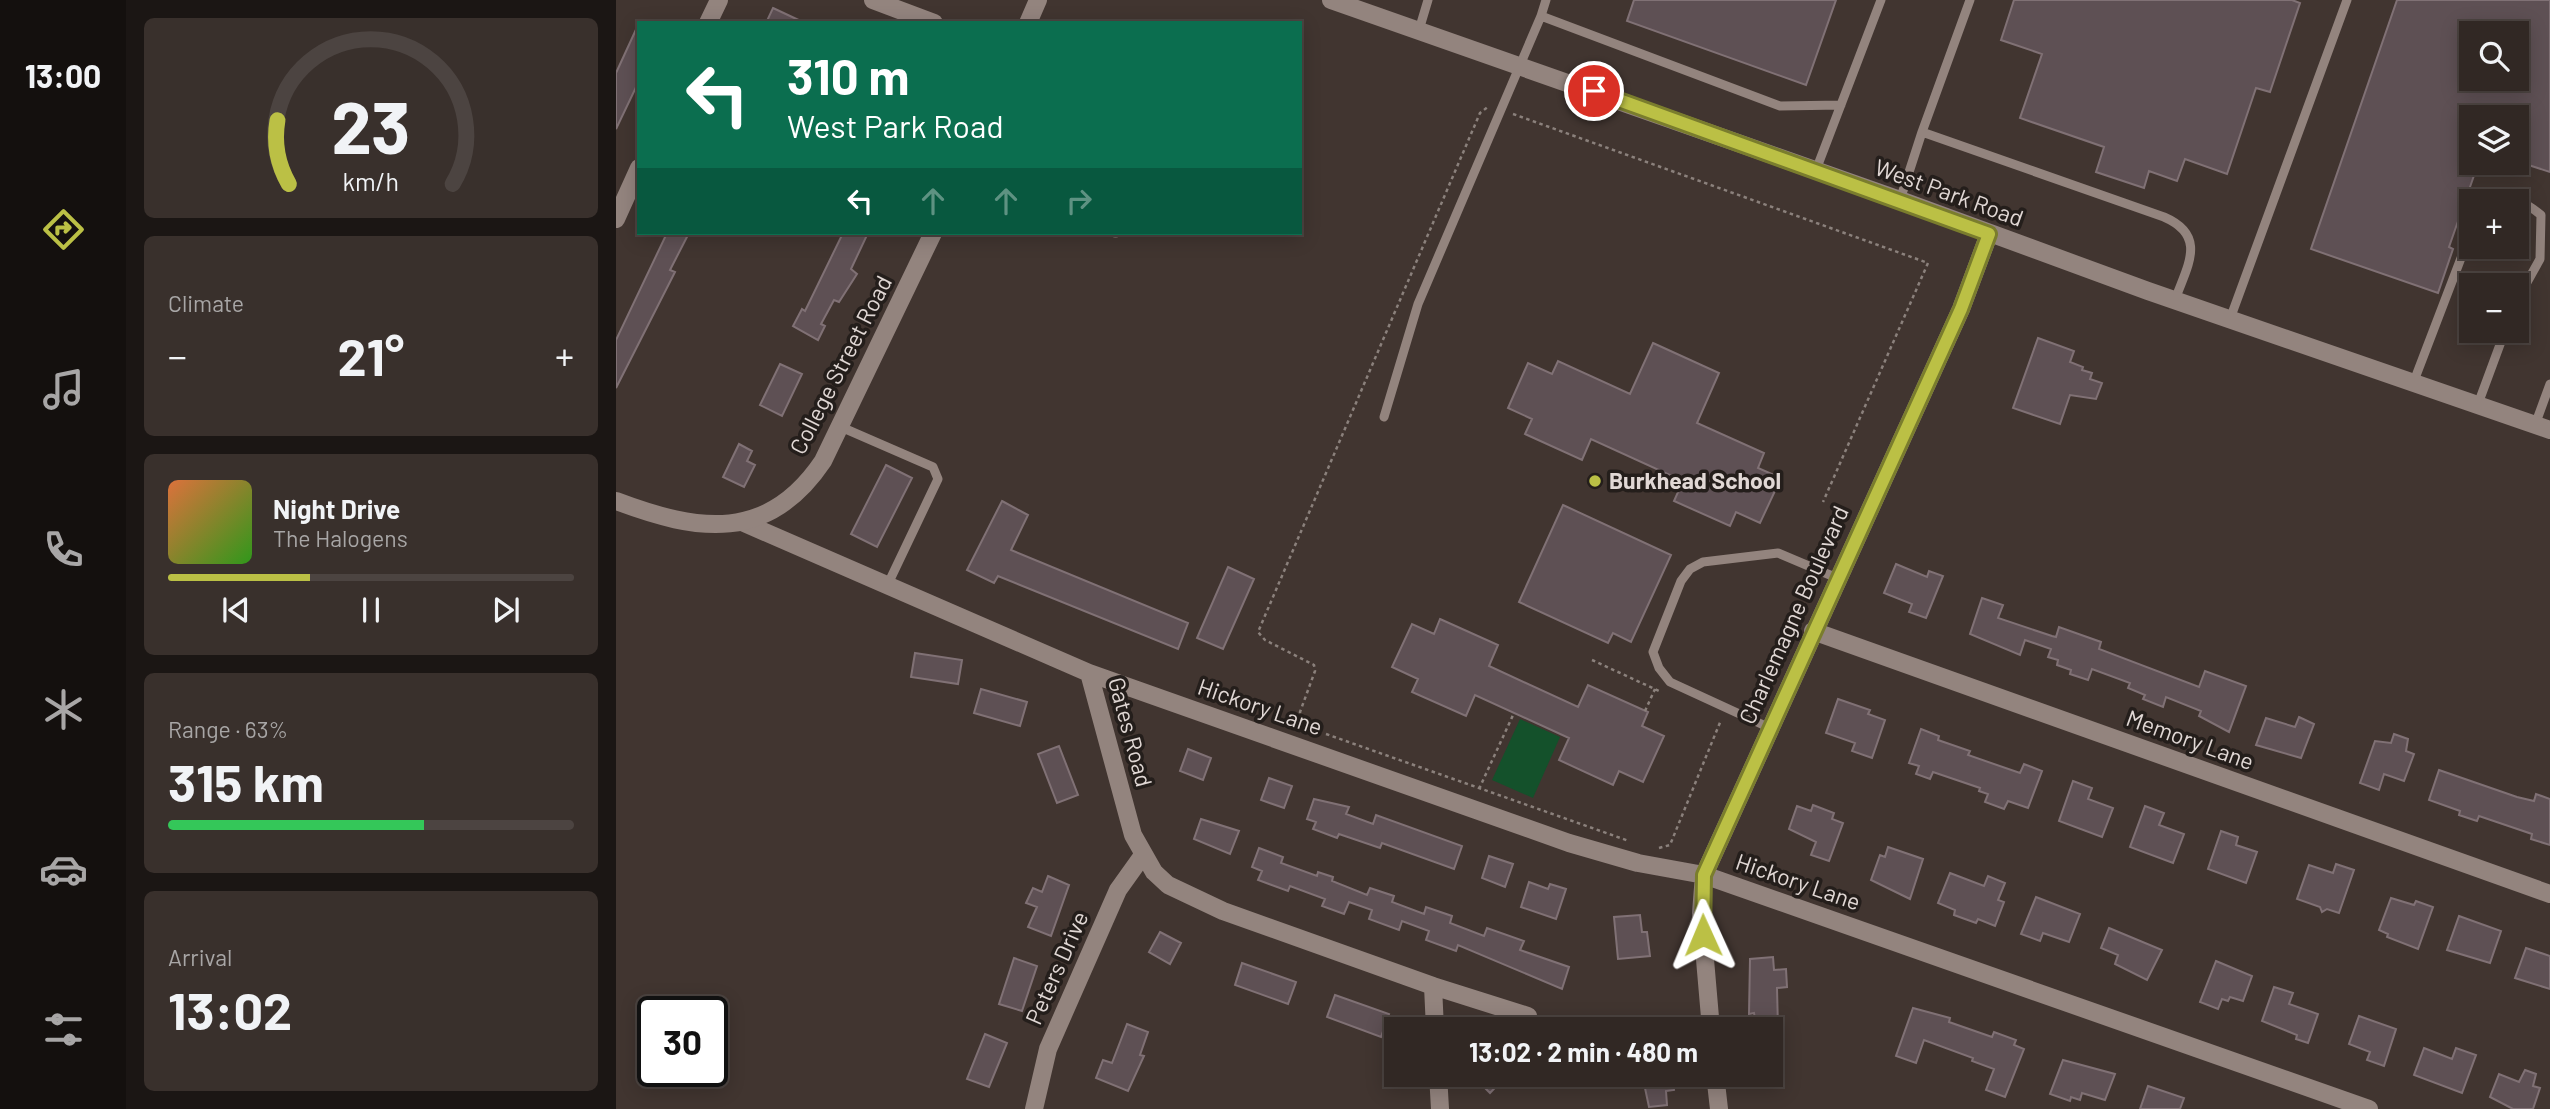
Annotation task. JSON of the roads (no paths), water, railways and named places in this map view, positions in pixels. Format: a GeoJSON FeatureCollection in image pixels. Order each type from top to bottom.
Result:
{"type":"FeatureCollection","features":[{"type":"Feature","properties":{"kind":"street"},"geometry":{"type":"LineString","coordinates":[[709,21],[719,0]]}},
{"type":"Feature","properties":{"kind":"street"},"geometry":{"type":"LineString","coordinates":[[873,0],[928,21]]}},
{"type":"Feature","properties":{"kind":"street"},"geometry":{"type":"LineString","coordinates":[[1029,21],[1038,0]]}},
{"type":"Feature","properties":{"kind":"street","name":"West Park Road"},"geometry":{"type":"LineString","coordinates":[[1331,0],[2543,428]]}},
{"type":"Feature","properties":{"kind":"street"},"geometry":{"type":"LineString","coordinates":[[616,219],[637,172]]}},
{"type":"Feature","properties":{"kind":"street","name":"Charlemagne Boulevard"},"geometry":{"type":"LineString","coordinates":[[1710,1017],[1702,912],[1704,875],[1961,309],[1989,234]]}},
{"type":"Feature","properties":{"kind":"street","name":"College Street Road"},"geometry":{"type":"LineString","coordinates":[[616,501],[688,523],[719,526],[742,522],[783,505],[807,484],[841,427],[932,235]]}},
{"type":"Feature","properties":{"kind":"street","name":"Gates Road"},"geometry":{"type":"LineString","coordinates":[[742,522],[886,587],[1089,673],[1133,835],[1154,872],[1186,895],[1433,986],[1528,1016]]}},
{"type":"Feature","properties":{"kind":"street","name":"Memory Lane"},"geometry":{"type":"LineString","coordinates":[[1813,631],[2550,894]]}},
{"type":"Feature","properties":{"kind":"street","name":"Hickory Lane"},"geometry":{"type":"LineString","coordinates":[[1089,673],[1569,843],[1638,863],[1704,875],[2368,1109]]}},
{"type":"Feature","properties":{"kind":"street","name":"Peters Drive"},"geometry":{"type":"LineString","coordinates":[[1034,1109],[1048,1049],[1118,890],[1143,855]]}},
{"type":"Feature","properties":{"kind":"street"},"geometry":{"type":"LineString","coordinates":[[1433,986],[1434,1017]]}},
{"type":"Feature","properties":{"kind":"street"},"geometry":{"type":"LineString","coordinates":[[1439,1087],[1440,1109]]}},
{"type":"Feature","properties":{"kind":"street"},"geometry":{"type":"LineString","coordinates":[[1716,1087],[1719,1109]]}},
{"type":"Feature","properties":{"kind":"lane"},"geometry":{"type":"LineString","coordinates":[[1419,30],[1428,0]]}},
{"type":"Feature","properties":{"kind":"lane"},"geometry":{"type":"LineString","coordinates":[[1384,417],[1418,304],[1546,0]]}},
{"type":"Feature","properties":{"kind":"lane"},"geometry":{"type":"LineString","coordinates":[[1816,170],[1881,0]]}},
{"type":"Feature","properties":{"kind":"lane"},"geometry":{"type":"LineString","coordinates":[[1900,200],[1970,0]]}},
{"type":"Feature","properties":{"kind":"lane"},"geometry":{"type":"LineString","coordinates":[[2230,319],[2347,0]]}},
{"type":"Feature","properties":{"kind":"lane"},"geometry":{"type":"LineString","coordinates":[[1541,16],[1780,106],[1841,104]]}},
{"type":"Feature","properties":{"kind":"lane"},"geometry":{"type":"LineString","coordinates":[[1923,132],[2178,223],[2188,232],[2192,243],[2175,300]]}},
{"type":"Feature","properties":{"kind":"lane"},"geometry":{"type":"LineString","coordinates":[[2529,205],[2540,215],[2540,259],[2529,279]]}},
{"type":"Feature","properties":{"kind":"lane"},"geometry":{"type":"LineString","coordinates":[[2414,381],[2461,259]]}},
{"type":"Feature","properties":{"kind":"lane"},"geometry":{"type":"LineString","coordinates":[[2478,404],[2501,343]]}},
{"type":"Feature","properties":{"kind":"lane"},"geometry":{"type":"LineString","coordinates":[[2543,428],[2550,384]]}},
{"type":"Feature","properties":{"kind":"lane"},"geometry":{"type":"LineString","coordinates":[[841,427],[933,467],[938,479],[886,587]]}},
{"type":"Feature","properties":{"kind":"lane"},"geometry":{"type":"LineString","coordinates":[[1770,728],[1670,682],[1659,667],[1653,652],[1681,581],[1690,569],[1703,562],[1778,553],[1837,578]]}},
{"type":"Feature","properties":{"kind":"place","name":"Burkhead School"},"geometry":{"type":"Point","coordinates":[1595,481]}}]}
